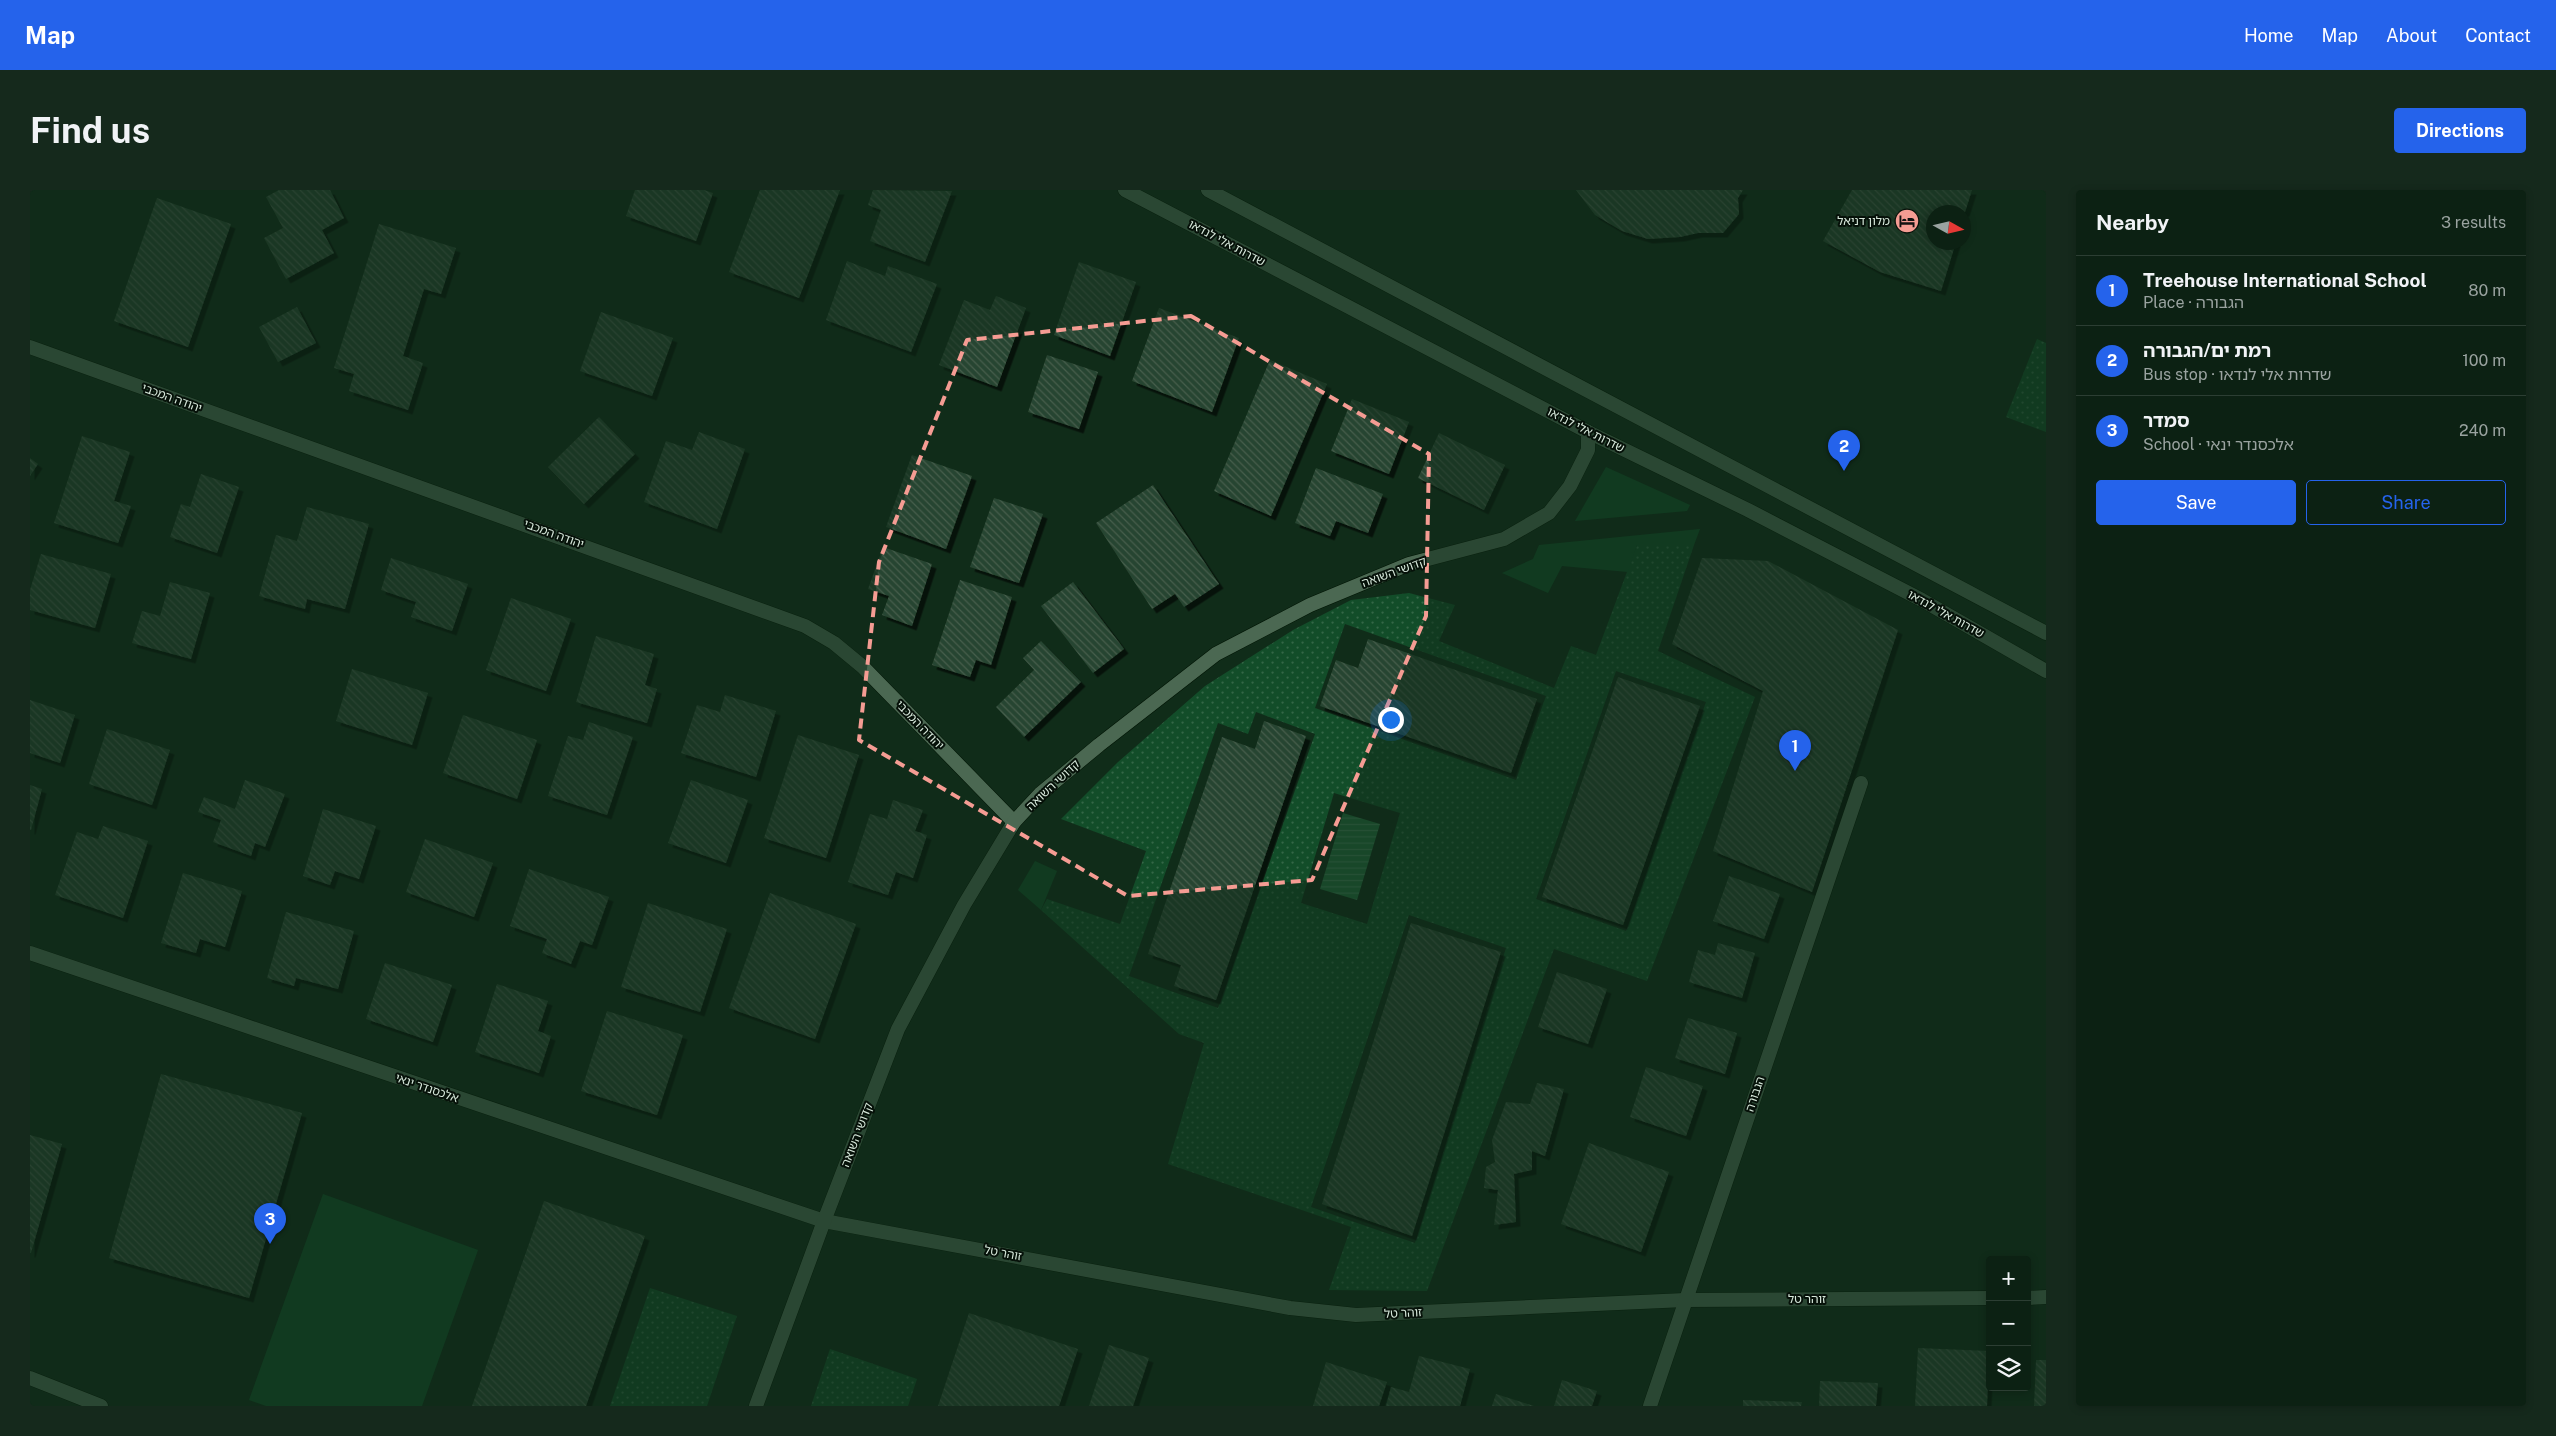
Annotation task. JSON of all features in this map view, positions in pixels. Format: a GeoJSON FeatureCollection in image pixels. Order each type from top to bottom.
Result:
{"type":"FeatureCollection","features":[{"type":"Feature","properties":{"kind":"street","name":"שדרות אלי לנדאו"},"geometry":{"type":"LineString","coordinates":[[1125,190],[1588,432],[1757,514],[1913,595],[2046,671]]}},
{"type":"Feature","properties":{"kind":"street"},"geometry":{"type":"LineString","coordinates":[[1208,190],[2046,633]]}},
{"type":"Feature","properties":{"kind":"street","name":"יהודה המכבי"},"geometry":{"type":"LineString","coordinates":[[30,347],[806,626],[834,643],[863,667],[1014,822]]}},
{"type":"Feature","properties":{"kind":"street","name":"קדושי השואה"},"geometry":{"type":"LineString","coordinates":[[756,1406],[824,1221],[898,1029],[964,905],[1014,822],[1040,794],[1099,745],[1216,654],[1310,605],[1409,564],[1504,538],[1549,513],[1570,486],[1588,450],[1588,432]]}},
{"type":"Feature","properties":{"kind":"street","name":"הגבורה"},"geometry":{"type":"LineString","coordinates":[[1650,1406],[1861,783]]}},
{"type":"Feature","properties":{"kind":"street","name":"אלכסנדר ינאי"},"geometry":{"type":"LineString","coordinates":[[30,953],[824,1221]]}},
{"type":"Feature","properties":{"kind":"street","name":"זוהר טל"},"geometry":{"type":"LineString","coordinates":[[824,1221],[1290,1308],[1356,1315],[1685,1300],[1986,1298]]}},
{"type":"Feature","properties":{"kind":"street"},"geometry":{"type":"LineString","coordinates":[[2031,1298],[2046,1298]]}},
{"type":"Feature","properties":{"kind":"street"},"geometry":{"type":"LineString","coordinates":[[30,1378],[101,1406]]}},
{"type":"Feature","properties":{"kind":"highlighted area"},"geometry":{"type":"Polygon","coordinates":[[[1191,316],[1429,454],[1426,616],[1312,880],[1128,896],[859,740],[879,562],[967,340],[1191,316]]]}},
{"type":"Feature","properties":{"kind":"shaded area"},"geometry":{"type":"Polygon","coordinates":[[[2037,339],[2046,343],[2046,432],[2006,417],[2037,339]]]}},
{"type":"Feature","properties":{"kind":"shaded area"},"geometry":{"type":"Polygon","coordinates":[[[1606,467],[1690,505],[1687,511],[1575,521],[1606,467]]]}},
{"type":"Feature","properties":{"kind":"shaded area"},"geometry":{"type":"Polygon","coordinates":[[[1700,529],[1694,545],[1637,545],[1628,572],[1562,566],[1548,593],[1502,573],[1533,559],[1539,545],[1700,529]]]}},
{"type":"Feature","properties":{"kind":"shaded area"},"geometry":{"type":"Polygon","coordinates":[[[1637,545],[1694,545],[1658,651],[1755,697],[1647,981],[1554,949],[1427,1291],[1329,1290],[1351,1227],[1168,1164],[1204,1043],[1179,1034],[1041,910],[1047,899],[1120,924],[1146,851],[1061,819],[1118,762],[1205,686],[1293,630],[1351,600],[1409,593],[1455,605],[1439,641],[1554,688],[1571,646],[1596,655],[1637,545]],[[1345,624],[1315,708],[1516,780],[1546,696],[1345,624]],[[1616,671],[1536,899],[1626,931],[1706,702],[1616,671]],[[1256,712],[1248,734],[1218,723],[1129,976],[1218,1008],[1315,734],[1256,712]],[[1334,793],[1301,903],[1367,924],[1400,813],[1334,793]],[[1409,915],[1311,1207],[1415,1243],[1506,948],[1409,915]]]}},
{"type":"Feature","properties":{"kind":"shaded area"},"geometry":{"type":"Polygon","coordinates":[[[1343,813],[1380,824],[1357,900],[1320,889],[1343,813]]]}},
{"type":"Feature","properties":{"kind":"shaded area"},"geometry":{"type":"Polygon","coordinates":[[[1035,861],[1057,871],[1041,910],[1018,890],[1035,861]]]}},
{"type":"Feature","properties":{"kind":"shaded area"},"geometry":{"type":"Polygon","coordinates":[[[323,1194],[478,1250],[422,1406],[266,1406],[249,1400],[323,1194]]]}},
{"type":"Feature","properties":{"kind":"shaded area"},"geometry":{"type":"Polygon","coordinates":[[[650,1288],[737,1316],[707,1406],[610,1406],[650,1288]]]}},
{"type":"Feature","properties":{"kind":"shaded area"},"geometry":{"type":"Polygon","coordinates":[[[830,1349],[917,1379],[908,1406],[811,1406],[830,1349]]]}},
{"type":"Feature","properties":{"kind":"building"},"geometry":{"type":"Polygon","coordinates":[[[279,190],[330,190],[344,218],[322,230],[334,253],[286,279],[264,238],[283,228],[266,197],[279,190]]]}},
{"type":"Feature","properties":{"kind":"building"},"geometry":{"type":"Polygon","coordinates":[[[635,190],[704,190],[713,193],[696,241],[626,216],[635,190]]]}},
{"type":"Feature","properties":{"kind":"building"},"geometry":{"type":"Polygon","coordinates":[[[760,190],[840,190],[799,298],[729,272],[760,190]]]}},
{"type":"Feature","properties":{"kind":"building"},"geometry":{"type":"Polygon","coordinates":[[[873,190],[952,191],[925,262],[870,241],[881,210],[868,205],[873,190]]]}},
{"type":"Feature","properties":{"kind":"building"},"geometry":{"type":"Polygon","coordinates":[[[1576,190],[1743,190],[1738,198],[1739,214],[1723,233],[1698,233],[1680,237],[1648,239],[1622,231],[1595,215],[1576,190]]]}},
{"type":"Feature","properties":{"kind":"building"},"geometry":{"type":"Polygon","coordinates":[[[1852,190],[1972,190],[1967,205],[1926,205],[1926,250],[1954,250],[1941,291],[1880,272],[1823,241],[1852,190]]]}},
{"type":"Feature","properties":{"kind":"building"},"geometry":{"type":"Polygon","coordinates":[[[157,198],[231,224],[188,347],[114,321],[157,198]]]}},
{"type":"Feature","properties":{"kind":"building"},"geometry":{"type":"Polygon","coordinates":[[[379,224],[456,248],[441,294],[424,289],[403,356],[423,363],[408,410],[349,391],[354,374],[334,368],[379,224]]]}},
{"type":"Feature","properties":{"kind":"building"},"geometry":{"type":"Polygon","coordinates":[[[847,261],[885,276],[888,266],[937,284],[911,352],[826,320],[847,261]]]}},
{"type":"Feature","properties":{"kind":"building"},"geometry":{"type":"Polygon","coordinates":[[[1079,262],[1136,282],[1110,356],[1054,335],[1079,262]]]}},
{"type":"Feature","properties":{"kind":"building"},"geometry":{"type":"Polygon","coordinates":[[[996,296],[1026,308],[997,387],[939,365],[964,300],[990,310],[996,296]]]}},
{"type":"Feature","properties":{"kind":"building"},"geometry":{"type":"Polygon","coordinates":[[[297,307],[316,343],[278,362],[259,327],[297,307]]]}},
{"type":"Feature","properties":{"kind":"building"},"geometry":{"type":"Polygon","coordinates":[[[1159,308],[1239,338],[1212,412],[1132,381],[1159,308]]]}},
{"type":"Feature","properties":{"kind":"building"},"geometry":{"type":"Polygon","coordinates":[[[601,312],[673,338],[652,396],[580,371],[601,312]]]}},
{"type":"Feature","properties":{"kind":"building"},"geometry":{"type":"Polygon","coordinates":[[[1047,355],[1098,372],[1079,429],[1028,412],[1047,355]]]}},
{"type":"Feature","properties":{"kind":"building"},"geometry":{"type":"Polygon","coordinates":[[[1270,360],[1327,384],[1271,516],[1214,491],[1270,360]]]}},
{"type":"Feature","properties":{"kind":"building"},"geometry":{"type":"Polygon","coordinates":[[[1352,399],[1409,422],[1389,474],[1331,451],[1352,399]]]}},
{"type":"Feature","properties":{"kind":"building"},"geometry":{"type":"Polygon","coordinates":[[[599,417],[635,454],[584,504],[548,467],[599,417]]]}},
{"type":"Feature","properties":{"kind":"building"},"geometry":{"type":"Polygon","coordinates":[[[699,432],[745,449],[717,529],[644,502],[666,441],[692,450],[699,432]]]}},
{"type":"Feature","properties":{"kind":"building"},"geometry":{"type":"Polygon","coordinates":[[[1439,433],[1505,465],[1484,510],[1418,478],[1439,433]]]}},
{"type":"Feature","properties":{"kind":"building"},"geometry":{"type":"Polygon","coordinates":[[[82,436],[130,452],[114,501],[131,506],[118,543],[54,523],[82,436]]]}},
{"type":"Feature","properties":{"kind":"building"},"geometry":{"type":"Polygon","coordinates":[[[912,455],[972,476],[946,549],[886,527],[912,455]]]}},
{"type":"Feature","properties":{"kind":"building"},"geometry":{"type":"Polygon","coordinates":[[[30,458],[38,464],[30,476],[30,458]]]}},
{"type":"Feature","properties":{"kind":"building"},"geometry":{"type":"Polygon","coordinates":[[[1316,468],[1383,494],[1368,533],[1336,521],[1330,536],[1295,523],[1316,468]]]}},
{"type":"Feature","properties":{"kind":"building"},"geometry":{"type":"Polygon","coordinates":[[[201,474],[239,487],[217,553],[170,537],[181,504],[190,507],[201,474]]]}},
{"type":"Feature","properties":{"kind":"building"},"geometry":{"type":"Polygon","coordinates":[[[1153,485],[1219,584],[1184,607],[1175,594],[1152,609],[1096,523],[1153,485]]]}},
{"type":"Feature","properties":{"kind":"building"},"geometry":{"type":"Polygon","coordinates":[[[994,498],[1043,514],[1019,583],[970,567],[994,498]]]}},
{"type":"Feature","properties":{"kind":"building"},"geometry":{"type":"Polygon","coordinates":[[[307,507],[369,524],[345,609],[307,599],[305,609],[259,596],[276,535],[297,541],[307,507]]]}},
{"type":"Feature","properties":{"kind":"building"},"geometry":{"type":"Polygon","coordinates":[[[883,547],[932,564],[912,626],[882,615],[889,596],[868,589],[883,547]]]}},
{"type":"Feature","properties":{"kind":"building"},"geometry":{"type":"Polygon","coordinates":[[[41,554],[111,574],[95,628],[30,610],[30,590],[41,554]]]}},
{"type":"Feature","properties":{"kind":"building"},"geometry":{"type":"Polygon","coordinates":[[[391,558],[468,584],[452,631],[411,617],[416,602],[381,590],[391,558]]]}},
{"type":"Feature","properties":{"kind":"building"},"geometry":{"type":"Polygon","coordinates":[[[1702,558],[1768,561],[1898,630],[1812,892],[1713,851],[1763,691],[1672,644],[1702,558]]]}},
{"type":"Feature","properties":{"kind":"building"},"geometry":{"type":"Polygon","coordinates":[[[960,580],[1012,597],[991,665],[976,660],[970,677],[932,665],[960,580]]]}},
{"type":"Feature","properties":{"kind":"building"},"geometry":{"type":"Polygon","coordinates":[[[170,582],[210,593],[191,659],[132,643],[142,611],[160,616],[170,582]]]}},
{"type":"Feature","properties":{"kind":"building"},"geometry":{"type":"Polygon","coordinates":[[[1073,582],[1124,649],[1093,673],[1041,606],[1073,582]]]}},
{"type":"Feature","properties":{"kind":"building"},"geometry":{"type":"Polygon","coordinates":[[[511,598],[571,619],[546,691],[486,670],[511,598]]]}},
{"type":"Feature","properties":{"kind":"building"},"geometry":{"type":"Polygon","coordinates":[[[596,636],[654,654],[645,685],[657,689],[647,723],[576,702],[596,636]]]}},
{"type":"Feature","properties":{"kind":"building"},"geometry":{"type":"Polygon","coordinates":[[[1368,639],[1537,699],[1511,773],[1320,706],[1336,660],[1358,668],[1368,639]]]}},
{"type":"Feature","properties":{"kind":"building"},"geometry":{"type":"Polygon","coordinates":[[[1041,641],[1081,682],[1024,737],[996,707],[1034,670],[1023,658],[1041,641]]]}},
{"type":"Feature","properties":{"kind":"building"},"geometry":{"type":"Polygon","coordinates":[[[352,669],[428,693],[412,745],[336,721],[352,669]]]}},
{"type":"Feature","properties":{"kind":"building"},"geometry":{"type":"Polygon","coordinates":[[[1618,677],[1700,706],[1623,925],[1542,897],[1618,677]]]}},
{"type":"Feature","properties":{"kind":"building"},"geometry":{"type":"Polygon","coordinates":[[[725,695],[776,711],[756,777],[681,753],[697,705],[720,712],[725,695]]]}},
{"type":"Feature","properties":{"kind":"building"},"geometry":{"type":"Polygon","coordinates":[[[30,700],[75,715],[60,763],[30,753],[30,700]]]}},
{"type":"Feature","properties":{"kind":"building"},"geometry":{"type":"Polygon","coordinates":[[[463,715],[537,740],[517,799],[443,773],[463,715]]]}},
{"type":"Feature","properties":{"kind":"building"},"geometry":{"type":"Polygon","coordinates":[[[1264,721],[1306,736],[1216,1000],[1174,986],[1181,965],[1148,954],[1222,737],[1255,749],[1264,721]]]}},
{"type":"Feature","properties":{"kind":"building"},"geometry":{"type":"Polygon","coordinates":[[[589,722],[633,737],[607,815],[548,796],[568,736],[583,740],[589,722]]]}},
{"type":"Feature","properties":{"kind":"building"},"geometry":{"type":"Polygon","coordinates":[[[107,729],[170,750],[152,805],[89,784],[107,729]]]}},
{"type":"Feature","properties":{"kind":"building"},"geometry":{"type":"Polygon","coordinates":[[[798,735],[859,755],[826,858],[764,838],[798,735]]]}},
{"type":"Feature","properties":{"kind":"building"},"geometry":{"type":"Polygon","coordinates":[[[245,780],[285,794],[265,847],[255,843],[251,856],[213,842],[221,820],[198,812],[204,797],[235,809],[245,780]]]}},
{"type":"Feature","properties":{"kind":"building"},"geometry":{"type":"Polygon","coordinates":[[[691,780],[748,800],[726,863],[668,843],[691,780]]]}},
{"type":"Feature","properties":{"kind":"building"},"geometry":{"type":"Polygon","coordinates":[[[30,785],[42,789],[31,830],[30,830],[30,785]]]}},
{"type":"Feature","properties":{"kind":"building"},"geometry":{"type":"Polygon","coordinates":[[[893,800],[923,810],[915,831],[927,835],[913,878],[896,872],[888,895],[848,882],[870,814],[887,819],[893,800]]]}},
{"type":"Feature","properties":{"kind":"building"},"geometry":{"type":"Polygon","coordinates":[[[323,809],[376,826],[359,879],[335,871],[330,885],[303,876],[323,809]]]}},
{"type":"Feature","properties":{"kind":"building"},"geometry":{"type":"Polygon","coordinates":[[[103,826],[148,841],[123,918],[55,895],[77,832],[98,839],[103,826]]]}},
{"type":"Feature","properties":{"kind":"building"},"geometry":{"type":"Polygon","coordinates":[[[425,839],[493,863],[474,917],[406,892],[425,839]]]}},
{"type":"Feature","properties":{"kind":"building"},"geometry":{"type":"Polygon","coordinates":[[[529,869],[609,897],[592,945],[580,941],[571,964],[542,953],[547,939],[510,926],[529,869]]]}},
{"type":"Feature","properties":{"kind":"building"},"geometry":{"type":"Polygon","coordinates":[[[183,873],[242,891],[225,947],[200,939],[196,953],[161,943],[183,873]]]}},
{"type":"Feature","properties":{"kind":"building"},"geometry":{"type":"Polygon","coordinates":[[[1729,876],[1780,894],[1764,939],[1713,921],[1729,876]]]}},
{"type":"Feature","properties":{"kind":"building"},"geometry":{"type":"Polygon","coordinates":[[[770,893],[856,924],[815,1039],[729,1008],[770,893]]]}},
{"type":"Feature","properties":{"kind":"building"},"geometry":{"type":"Polygon","coordinates":[[[648,903],[727,929],[700,1012],[621,987],[648,903]]]}},
{"type":"Feature","properties":{"kind":"building"},"geometry":{"type":"Polygon","coordinates":[[[286,912],[354,931],[338,989],[296,978],[294,986],[267,978],[286,912]]]}},
{"type":"Feature","properties":{"kind":"building"},"geometry":{"type":"Polygon","coordinates":[[[1411,923],[1501,952],[1412,1236],[1322,1204],[1411,923]]]}},
{"type":"Feature","properties":{"kind":"building"},"geometry":{"type":"Polygon","coordinates":[[[1718,943],[1755,953],[1742,998],[1689,982],[1698,950],[1715,955],[1718,943]]]}},
{"type":"Feature","properties":{"kind":"building"},"geometry":{"type":"Polygon","coordinates":[[[385,963],[452,985],[433,1042],[366,1019],[385,963]]]}},
{"type":"Feature","properties":{"kind":"building"},"geometry":{"type":"Polygon","coordinates":[[[1557,972],[1607,989],[1588,1044],[1538,1027],[1557,972]]]}},
{"type":"Feature","properties":{"kind":"building"},"geometry":{"type":"Polygon","coordinates":[[[497,984],[548,1001],[538,1031],[551,1036],[539,1073],[475,1052],[497,984]]]}},
{"type":"Feature","properties":{"kind":"building"},"geometry":{"type":"Polygon","coordinates":[[[607,1011],[683,1035],[657,1115],[581,1091],[607,1011]]]}},
{"type":"Feature","properties":{"kind":"building"},"geometry":{"type":"Polygon","coordinates":[[[1688,1018],[1737,1033],[1725,1074],[1675,1058],[1688,1018]]]}},
{"type":"Feature","properties":{"kind":"building"},"geometry":{"type":"Polygon","coordinates":[[[1646,1067],[1703,1086],[1686,1136],[1630,1117],[1646,1067]]]}},
{"type":"Feature","properties":{"kind":"building"},"geometry":{"type":"Polygon","coordinates":[[[161,1074],[302,1113],[249,1298],[109,1258],[161,1074]]]}},
{"type":"Feature","properties":{"kind":"building"},"geometry":{"type":"Polygon","coordinates":[[[1537,1083],[1564,1089],[1545,1156],[1532,1151],[1532,1170],[1514,1174],[1516,1222],[1494,1225],[1498,1190],[1484,1188],[1486,1167],[1495,1162],[1492,1140],[1506,1102],[1530,1104],[1537,1083]]]}},
{"type":"Feature","properties":{"kind":"building"},"geometry":{"type":"Polygon","coordinates":[[[30,1135],[62,1144],[31,1253],[30,1253],[30,1135]]]}},
{"type":"Feature","properties":{"kind":"building"},"geometry":{"type":"Polygon","coordinates":[[[1589,1143],[1669,1172],[1641,1252],[1561,1224],[1589,1143]]]}},
{"type":"Feature","properties":{"kind":"building"},"geometry":{"type":"Polygon","coordinates":[[[544,1201],[645,1236],[586,1406],[472,1406],[544,1201]]]}},
{"type":"Feature","properties":{"kind":"building"},"geometry":{"type":"Polygon","coordinates":[[[969,1313],[1078,1349],[1059,1406],[938,1406],[969,1313]]]}},
{"type":"Feature","properties":{"kind":"building"},"geometry":{"type":"Polygon","coordinates":[[[1109,1345],[1149,1358],[1133,1406],[1089,1406],[1109,1345]]]}},
{"type":"Feature","properties":{"kind":"building"},"geometry":{"type":"Polygon","coordinates":[[[1918,1348],[1986,1351],[1987,1406],[1915,1406],[1918,1348]]]}},
{"type":"Feature","properties":{"kind":"building"},"geometry":{"type":"Polygon","coordinates":[[[1419,1356],[1470,1369],[1460,1406],[1386,1406],[1391,1387],[1409,1392],[1419,1356]]]}},
{"type":"Feature","properties":{"kind":"building"},"geometry":{"type":"Polygon","coordinates":[[[2036,1360],[2046,1360],[2046,1406],[2034,1406],[2036,1360]]]}},
{"type":"Feature","properties":{"kind":"building"},"geometry":{"type":"Polygon","coordinates":[[[1326,1362],[1387,1382],[1379,1406],[1313,1406],[1326,1362]]]}},
{"type":"Feature","properties":{"kind":"building"},"geometry":{"type":"Polygon","coordinates":[[[1562,1380],[1597,1391],[1592,1406],[1554,1406],[1562,1380]]]}},
{"type":"Feature","properties":{"kind":"building"},"geometry":{"type":"Polygon","coordinates":[[[1820,1381],[1878,1383],[1876,1406],[1819,1406],[1820,1381]]]}},
{"type":"Feature","properties":{"kind":"building"},"geometry":{"type":"Polygon","coordinates":[[[1496,1394],[1534,1406],[1492,1406],[1496,1394]]]}},
{"type":"Feature","properties":{"kind":"building"},"geometry":{"type":"Polygon","coordinates":[[[1743,1400],[1802,1402],[1801,1406],[1743,1406],[1743,1400]]]}},
{"type":"Feature","properties":{"kind":"place","name":"מלון דניאל"},"geometry":{"type":"Point","coordinates":[1907,221]}},
{"type":"Feature","properties":{"kind":"place","name":"רמת ים/הגבורה"},"geometry":{"type":"Point","coordinates":[1844,471]}},
{"type":"Feature","properties":{"kind":"place","name":"Treehouse International School"},"geometry":{"type":"Point","coordinates":[1795,771]}},
{"type":"Feature","properties":{"kind":"place","name":"סמדר"},"geometry":{"type":"Point","coordinates":[270,1244]}}]}
